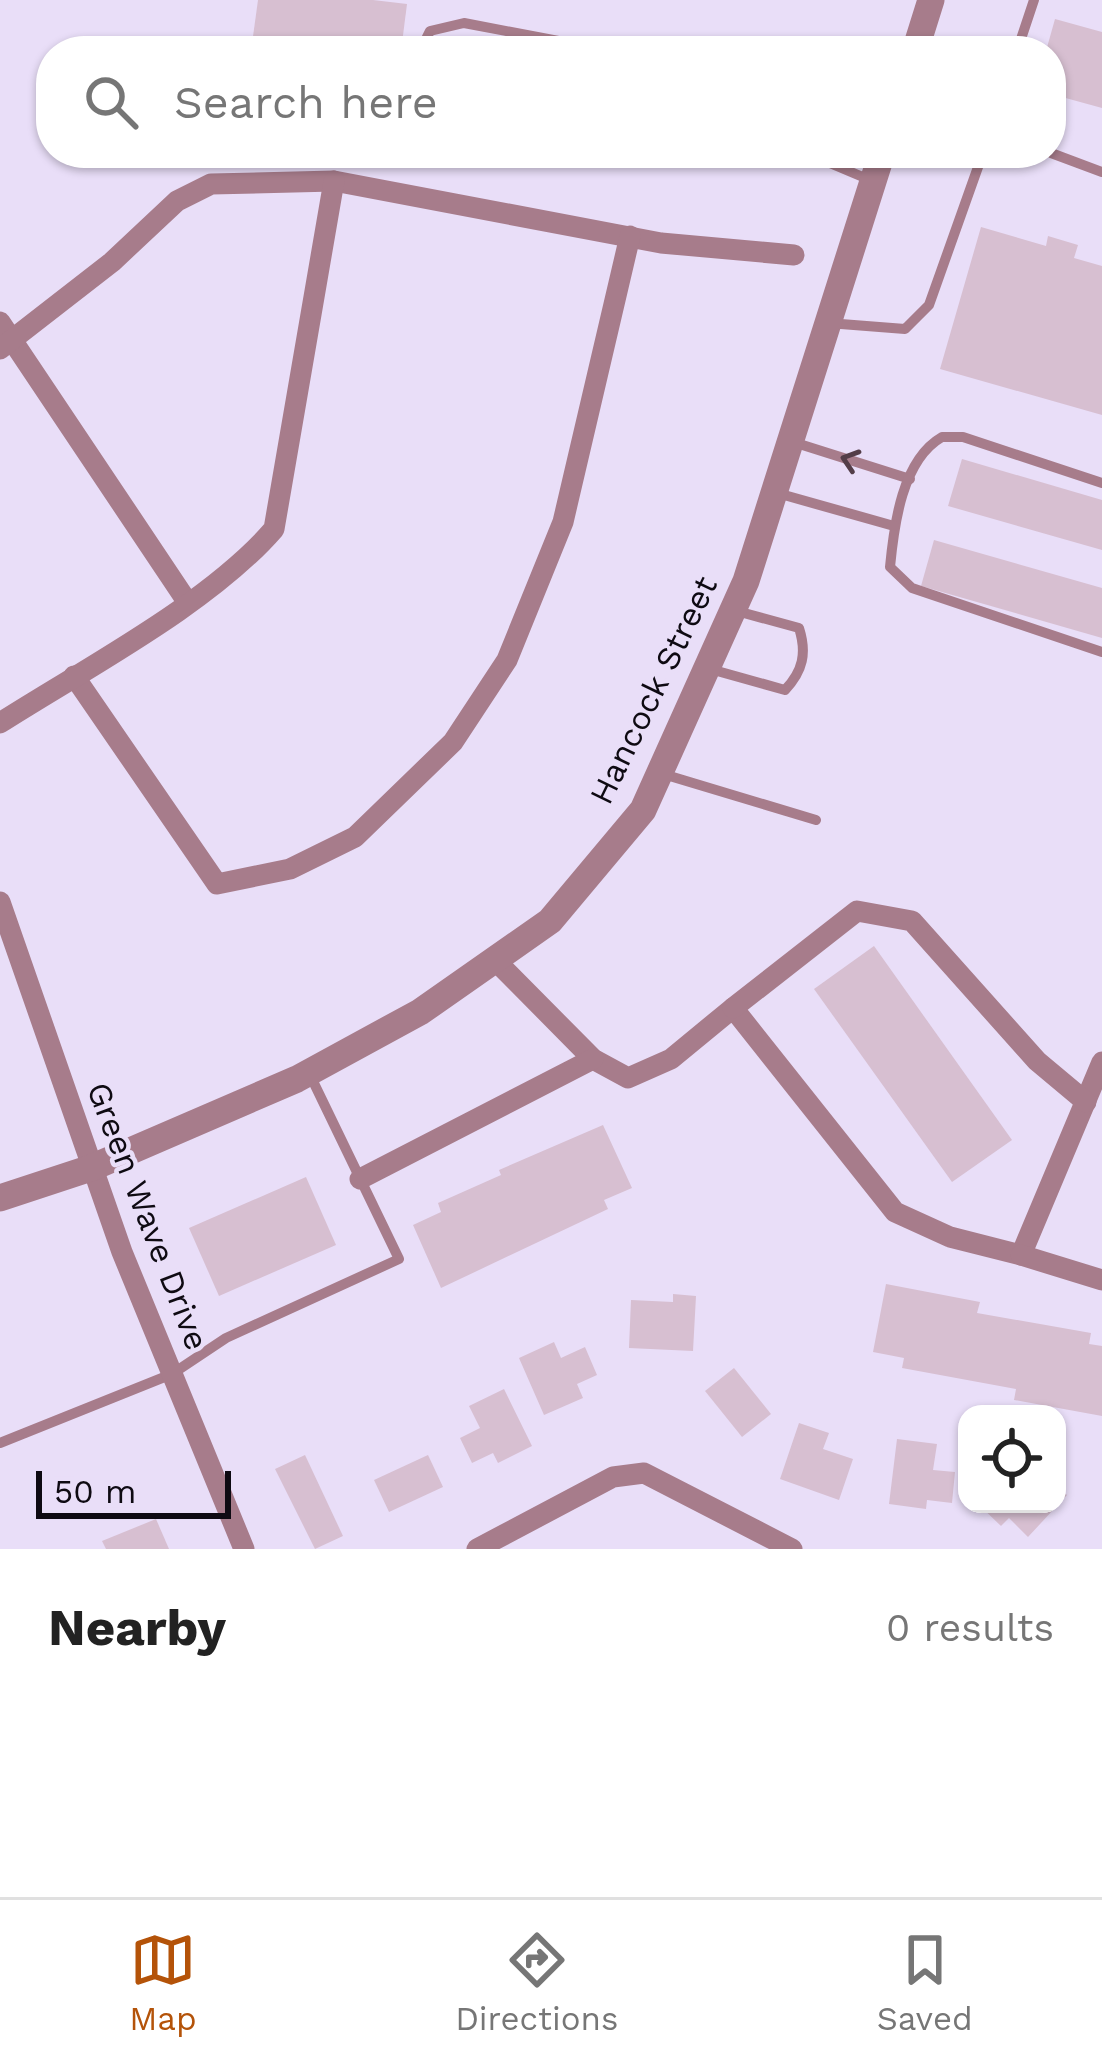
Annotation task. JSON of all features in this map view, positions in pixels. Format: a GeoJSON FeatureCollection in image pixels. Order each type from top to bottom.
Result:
{"type":"FeatureCollection","features":[{"type":"Feature","properties":{"kind":"street"},"geometry":{"type":"LineString","coordinates":[[920,36],[931,0]]}},
{"type":"Feature","properties":{"kind":"street","name":"Hancock Street"},"geometry":{"type":"LineString","coordinates":[[0,1198],[91,1168],[309,1073],[420,1012],[550,920],[643,810],[733,610],[877,168]]}},
{"type":"Feature","properties":{"kind":"street"},"geometry":{"type":"LineString","coordinates":[[0,723],[188,603],[249,558],[274,529],[334,182]]}},
{"type":"Feature","properties":{"kind":"street"},"geometry":{"type":"LineString","coordinates":[[188,603],[4,337],[112,262],[177,201],[212,184],[334,182],[630,236],[726,251],[794,255]]}},
{"type":"Feature","properties":{"kind":"street"},"geometry":{"type":"LineString","coordinates":[[74,676],[217,884],[290,869],[355,837],[453,742],[507,660],[562,522],[630,236]]}},
{"type":"Feature","properties":{"kind":"street","name":"Green Wave Drive"},"geometry":{"type":"LineString","coordinates":[[0,902],[91,1168],[244,1549]]}},
{"type":"Feature","properties":{"kind":"street"},"geometry":{"type":"LineString","coordinates":[[496,961],[592,1059],[628,1078],[670,1059],[857,911],[912,921],[1037,1061],[1086,1102]]}},
{"type":"Feature","properties":{"kind":"street"},"geometry":{"type":"LineString","coordinates":[[733,1008],[895,1212],[950,1237],[1102,1280]]}},
{"type":"Feature","properties":{"kind":"street"},"geometry":{"type":"LineString","coordinates":[[360,1179],[592,1059]]}},
{"type":"Feature","properties":{"kind":"street"},"geometry":{"type":"LineString","coordinates":[[1022,1255],[1102,1062]]}},
{"type":"Feature","properties":{"kind":"street"},"geometry":{"type":"LineString","coordinates":[[477,1549],[613,1477],[644,1473],[792,1549]]}},
{"type":"Feature","properties":{"kind":"lane"},"geometry":{"type":"LineString","coordinates":[[1022,36],[1034,0]]}},
{"type":"Feature","properties":{"kind":"lane"},"geometry":{"type":"LineString","coordinates":[[428,36],[430,31],[464,23],[544,36]]}},
{"type":"Feature","properties":{"kind":"lane"},"geometry":{"type":"LineString","coordinates":[[1066,159],[1102,172]]}},
{"type":"Feature","properties":{"kind":"lane"},"geometry":{"type":"LineString","coordinates":[[842,168],[873,181]]}},
{"type":"Feature","properties":{"kind":"lane"},"geometry":{"type":"LineString","coordinates":[[828,323],[905,329],[929,305],[978,168]]}},
{"type":"Feature","properties":{"kind":"lane"},"geometry":{"type":"LineString","coordinates":[[1102,483],[963,437],[942,437],[929,444],[910,479],[894,526],[890,567],[912,588],[1102,652]]}},
{"type":"Feature","properties":{"kind":"lane"},"geometry":{"type":"LineString","coordinates":[[791,441],[910,479]]}},
{"type":"Feature","properties":{"kind":"lane"},"geometry":{"type":"LineString","coordinates":[[774,492],[894,526]]}},
{"type":"Feature","properties":{"kind":"lane"},"geometry":{"type":"LineString","coordinates":[[707,668],[785,690],[798,677],[804,644],[800,628],[733,610]]}},
{"type":"Feature","properties":{"kind":"lane"},"geometry":{"type":"LineString","coordinates":[[659,773],[816,820]]}},
{"type":"Feature","properties":{"kind":"lane"},"geometry":{"type":"LineString","coordinates":[[0,1443],[172,1374],[226,1338],[399,1259],[309,1073]]}},
{"type":"Feature","properties":{"kind":"building"},"geometry":{"type":"Polygon","coordinates":[[[258,0],[407,4],[403,36],[253,36],[258,0]]]}},
{"type":"Feature","properties":{"kind":"building"},"geometry":{"type":"Polygon","coordinates":[[[1055,19],[1102,32],[1102,108],[1066,98],[1066,36],[1050,36],[1055,19]]]}},
{"type":"Feature","properties":{"kind":"building"},"geometry":{"type":"Polygon","coordinates":[[[981,227],[1046,246],[1048,236],[1078,245],[1074,258],[1102,266],[1102,415],[940,369],[981,227]]]}},
{"type":"Feature","properties":{"kind":"building"},"geometry":{"type":"Polygon","coordinates":[[[962,459],[1102,500],[1102,550],[948,506],[962,459]]]}},
{"type":"Feature","properties":{"kind":"building"},"geometry":{"type":"Polygon","coordinates":[[[934,540],[1102,588],[1102,638],[921,586],[934,540]]]}},
{"type":"Feature","properties":{"kind":"building"},"geometry":{"type":"Polygon","coordinates":[[[874,946],[1012,1140],[952,1182],[814,989],[874,946]]]}},
{"type":"Feature","properties":{"kind":"building"},"geometry":{"type":"Polygon","coordinates":[[[603,1125],[632,1188],[604,1200],[608,1209],[441,1288],[413,1225],[441,1212],[438,1203],[501,1175],[499,1170],[603,1125]]]}},
{"type":"Feature","properties":{"kind":"building"},"geometry":{"type":"Polygon","coordinates":[[[306,1177],[336,1245],[219,1296],[189,1228],[306,1177]]]}},
{"type":"Feature","properties":{"kind":"building"},"geometry":{"type":"Polygon","coordinates":[[[886,1284],[980,1302],[977,1313],[1091,1333],[1089,1344],[1102,1346],[1102,1416],[1066,1409],[1066,1405],[1014,1400],[1016,1389],[902,1368],[904,1358],[873,1352],[886,1284]]]}},
{"type":"Feature","properties":{"kind":"building"},"geometry":{"type":"Polygon","coordinates":[[[673,1294],[696,1296],[693,1351],[629,1348],[631,1300],[673,1302],[673,1294]]]}},
{"type":"Feature","properties":{"kind":"building"},"geometry":{"type":"Polygon","coordinates":[[[554,1342],[561,1358],[585,1347],[597,1375],[577,1384],[583,1398],[544,1415],[519,1358],[554,1342]]]}},
{"type":"Feature","properties":{"kind":"building"},"geometry":{"type":"Polygon","coordinates":[[[734,1368],[771,1414],[742,1437],[705,1391],[734,1368]]]}},
{"type":"Feature","properties":{"kind":"building"},"geometry":{"type":"Polygon","coordinates":[[[504,1389],[532,1446],[498,1463],[493,1453],[472,1463],[460,1438],[480,1428],[469,1406],[504,1389]]]}},
{"type":"Feature","properties":{"kind":"building"},"geometry":{"type":"Polygon","coordinates":[[[799,1423],[829,1433],[823,1449],[853,1459],[839,1500],[780,1479],[799,1423]]]}},
{"type":"Feature","properties":{"kind":"building"},"geometry":{"type":"Polygon","coordinates":[[[897,1439],[937,1444],[933,1470],[955,1472],[952,1503],[927,1500],[926,1509],[889,1504],[897,1439]]]}},
{"type":"Feature","properties":{"kind":"building"},"geometry":{"type":"Polygon","coordinates":[[[305,1455],[343,1536],[315,1549],[275,1469],[305,1455]]]}},
{"type":"Feature","properties":{"kind":"building"},"geometry":{"type":"Polygon","coordinates":[[[428,1455],[443,1487],[389,1512],[374,1480],[428,1455]]]}},
{"type":"Feature","properties":{"kind":"building"},"geometry":{"type":"Polygon","coordinates":[[[987,1513],[1050,1513],[1028,1537],[1009,1518],[1001,1526],[987,1513]]]}},
{"type":"Feature","properties":{"kind":"building"},"geometry":{"type":"Polygon","coordinates":[[[156,1519],[169,1549],[106,1549],[102,1541],[156,1519]]]}}]}
